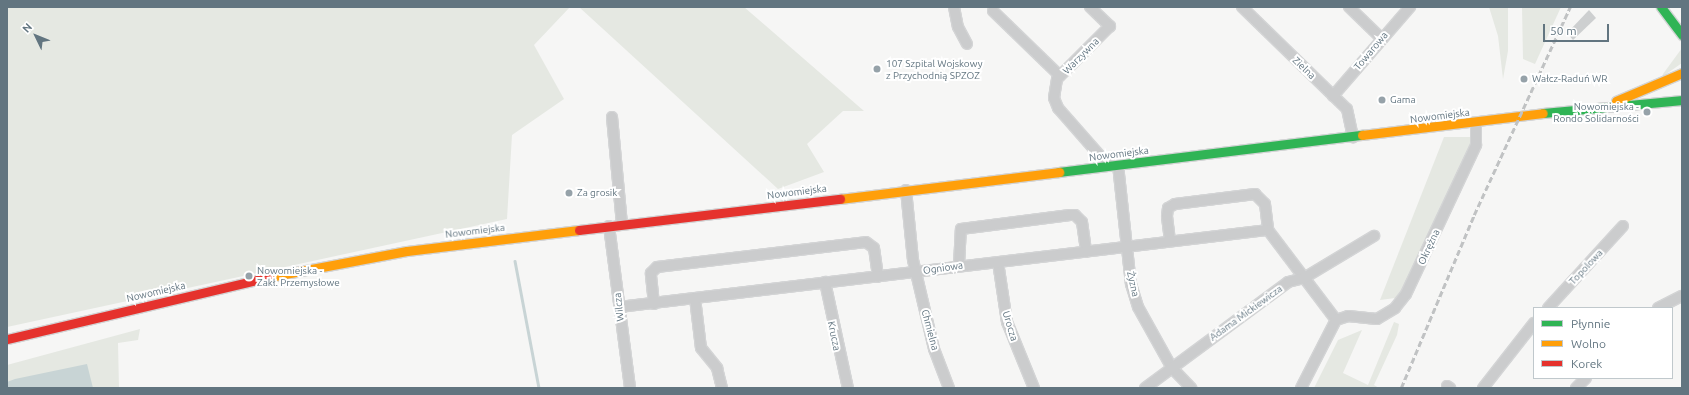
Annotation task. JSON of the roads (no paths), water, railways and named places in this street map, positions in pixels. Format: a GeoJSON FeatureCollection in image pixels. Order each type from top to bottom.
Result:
{"type":"FeatureCollection","features":[{"type":"Feature","properties":{"kind":"street"},"geometry":{"type":"LineString","coordinates":[[954,7],[958,27],[967,44]]}},
{"type":"Feature","properties":{"kind":"street","name":"Warzywna"},"geometry":{"type":"LineString","coordinates":[[1090,7],[1110,26],[1060,76],[1054,98],[1058,108],[1114,165]]}},
{"type":"Feature","properties":{"kind":"street","name":"Zielna"},"geometry":{"type":"LineString","coordinates":[[1242,7],[1347,109],[1353,137]]}},
{"type":"Feature","properties":{"kind":"street"},"geometry":{"type":"LineString","coordinates":[[1349,7],[1382,39]]}},
{"type":"Feature","properties":{"kind":"street","name":"Towarowa"},"geometry":{"type":"LineString","coordinates":[[1333,96],[1410,7]]}},
{"type":"Feature","properties":{"kind":"street"},"geometry":{"type":"LineString","coordinates":[[1661,7],[1682,35]]}},
{"type":"Feature","properties":{"kind":"street"},"geometry":{"type":"LineString","coordinates":[[993,11],[1060,76]]}},
{"type":"Feature","properties":{"kind":"street"},"geometry":{"type":"LineString","coordinates":[[1669,16],[1682,26]]}},
{"type":"Feature","properties":{"kind":"street","name":"Nowomiejska"},"geometry":{"type":"LineString","coordinates":[[1596,107],[1628,97],[1682,72]]}},
{"type":"Feature","properties":{"kind":"street","name":"Nowomiejska"},"geometry":{"type":"LineString","coordinates":[[7,339],[309,268],[407,251],[1596,107],[1682,100]]}},
{"type":"Feature","properties":{"kind":"street"},"geometry":{"type":"LineString","coordinates":[[612,117],[622,225]]}},
{"type":"Feature","properties":{"kind":"street","name":"Okrężna"},"geometry":{"type":"LineString","coordinates":[[1336,320],[1348,316],[1377,319],[1404,298],[1476,145],[1476,122]]}},
{"type":"Feature","properties":{"kind":"street","name":"Żyzna"},"geometry":{"type":"LineString","coordinates":[[1114,165],[1126,246],[1138,307],[1172,368],[1191,388]]}},
{"type":"Feature","properties":{"kind":"street","name":"Chmielna"},"geometry":{"type":"LineString","coordinates":[[906,190],[916,271],[934,349],[949,388]]}},
{"type":"Feature","properties":{"kind":"street"},"geometry":{"type":"LineString","coordinates":[[1170,242],[1168,208],[1175,204],[1255,194],[1265,204],[1268,230],[1336,320],[1301,388]]}},
{"type":"Feature","properties":{"kind":"street"},"geometry":{"type":"LineString","coordinates":[[960,265],[961,229],[1070,215],[1075,215],[1082,222],[1086,252]]}},
{"type":"Feature","properties":{"kind":"street","name":"Wilcza"},"geometry":{"type":"LineString","coordinates":[[609,226],[630,388]]}},
{"type":"Feature","properties":{"kind":"street","name":"Topolowa"},"geometry":{"type":"LineString","coordinates":[[1549,307],[1623,226]]}},
{"type":"Feature","properties":{"kind":"street","name":"Ogniowa"},"geometry":{"type":"LineString","coordinates":[[619,307],[878,277],[960,265],[998,262],[1268,230]]}},
{"type":"Feature","properties":{"kind":"street","name":"Adama Mickiewicza"},"geometry":{"type":"LineString","coordinates":[[1145,388],[1288,282],[1304,278],[1374,236]]}},
{"type":"Feature","properties":{"kind":"street"},"geometry":{"type":"LineString","coordinates":[[654,304],[651,273],[653,269],[665,266],[866,242],[874,248],[878,277]]}},
{"type":"Feature","properties":{"kind":"street","name":"Urocza"},"geometry":{"type":"LineString","coordinates":[[998,262],[1007,322],[1034,388]]}},
{"type":"Feature","properties":{"kind":"street","name":"Krucza"},"geometry":{"type":"LineString","coordinates":[[825,282],[848,388]]}},
{"type":"Feature","properties":{"kind":"street"},"geometry":{"type":"LineString","coordinates":[[1660,307],[1682,296]]}},
{"type":"Feature","properties":{"kind":"street"},"geometry":{"type":"LineString","coordinates":[[695,298],[702,348],[717,368],[722,388]]}},
{"type":"Feature","properties":{"kind":"street"},"geometry":{"type":"LineString","coordinates":[[1483,388],[1533,324]]}},
{"type":"Feature","properties":{"kind":"street"},"geometry":{"type":"LineString","coordinates":[[1576,388],[1585,379]]}},
{"type":"Feature","properties":{"kind":"waterway"},"geometry":{"type":"LineString","coordinates":[[515,261],[539,388]]}},
{"type":"Feature","properties":{"kind":"railway"},"geometry":{"type":"LineString","coordinates":[[1401,388],[1474,215],[1570,7]]}},
{"type":"Feature","properties":{"kind":"place","name":"107 Szpital Wojskowy z Przychodnią SPZOZ"},"geometry":{"type":"Point","coordinates":[877,69]}},
{"type":"Feature","properties":{"kind":"place","name":"Wałcz-Raduń WR"},"geometry":{"type":"Point","coordinates":[1524,79]}},
{"type":"Feature","properties":{"kind":"place","name":"Gama"},"geometry":{"type":"Point","coordinates":[1382,100]}},
{"type":"Feature","properties":{"kind":"place","name":"Nowomiejska - Rondo Solidarności"},"geometry":{"type":"Point","coordinates":[1647,112]}},
{"type":"Feature","properties":{"kind":"place","name":"Za grosik"},"geometry":{"type":"Point","coordinates":[569,193]}},
{"type":"Feature","properties":{"kind":"place","name":"Nowomiejska - Zakł. Przemysłowe"},"geometry":{"type":"Point","coordinates":[249,276]}}]}
